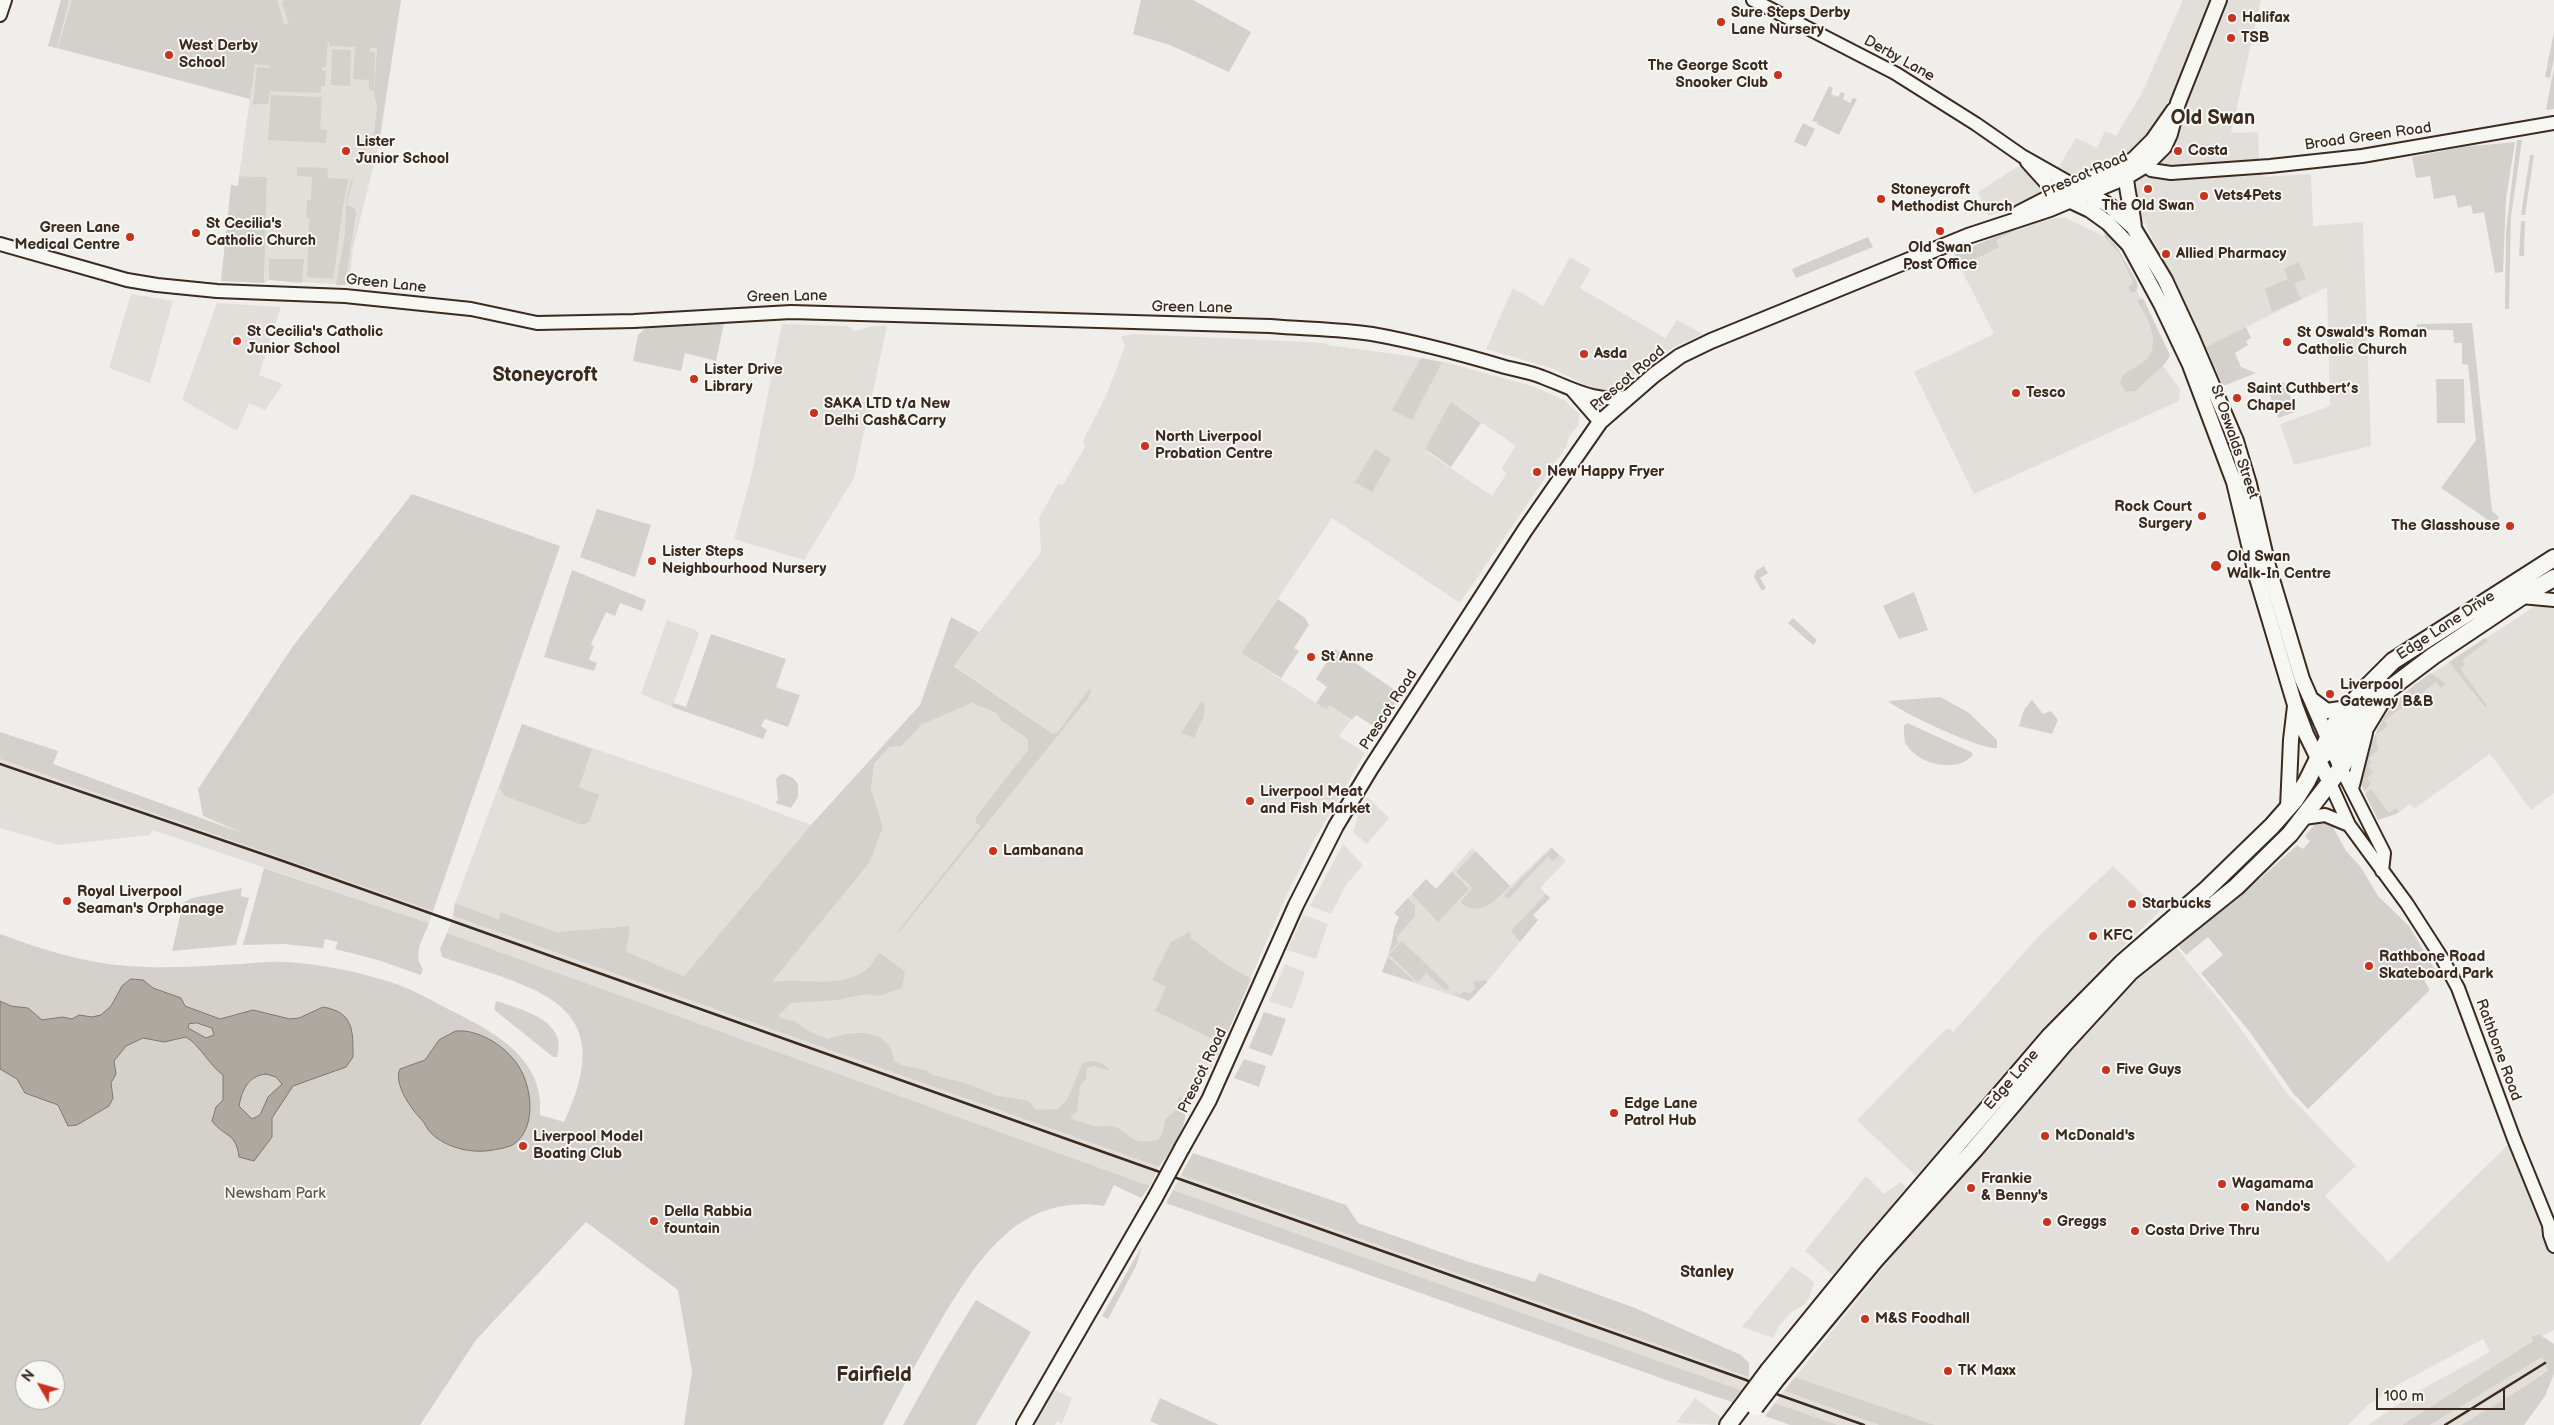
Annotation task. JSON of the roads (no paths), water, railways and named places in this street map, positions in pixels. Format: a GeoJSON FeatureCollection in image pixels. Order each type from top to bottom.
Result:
{"type":"FeatureCollection","features":[{"type":"Feature","properties":{"kind":"highway","name":"Edge Lane Drive"},"geometry":{"type":"LineString","coordinates":[[2326,749],[2348,708],[2393,661],[2551,563]]}},
{"type":"Feature","properties":{"kind":"highway","name":"Edge Lane Drive"},"geometry":{"type":"LineString","coordinates":[[2330,783],[2388,690],[2433,656],[2521,597],[2554,578]]}},
{"type":"Feature","properties":{"kind":"highway"},"geometry":{"type":"LineString","coordinates":[[2326,749],[2367,704],[2388,690]]}},
{"type":"Feature","properties":{"kind":"highway","name":"Edge Lane"},"geometry":{"type":"LineString","coordinates":[[1988,1119],[2050,1036],[2144,943],[2207,889],[2288,808],[2326,749]]}},
{"type":"Feature","properties":{"kind":"highway","name":"Edge Lane"},"geometry":{"type":"LineString","coordinates":[[1728,1425],[1743,1417],[1866,1251],[1988,1119],[2064,1044],[2130,972],[2236,887],[2275,850],[2304,818],[2330,783]]}},
{"type":"Feature","properties":{"kind":"highway"},"geometry":{"type":"LineString","coordinates":[[2094,992],[2124,966],[2130,972]]}},
{"type":"Feature","properties":{"kind":"main road"},"geometry":{"type":"LineString","coordinates":[[0,15],[5,0]]}},
{"type":"Feature","properties":{"kind":"main road","name":"Derby Lane"},"geometry":{"type":"LineString","coordinates":[[1754,0],[1894,74],[1976,124],[2069,191]]}},
{"type":"Feature","properties":{"kind":"main road","name":"Prescot Road"},"geometry":{"type":"LineString","coordinates":[[2069,191],[2126,177],[2170,134],[2178,103],[2219,0]]}},
{"type":"Feature","properties":{"kind":"main road","name":"Broad Green Road"},"geometry":{"type":"LineString","coordinates":[[2147,156],[2166,165],[2186,171],[2270,166],[2362,156],[2554,123]]}},
{"type":"Feature","properties":{"kind":"main road","name":"Derby Lane"},"geometry":{"type":"LineString","coordinates":[[2022,156],[2069,191]]}},
{"type":"Feature","properties":{"kind":"main road","name":"Prescot Road"},"geometry":{"type":"LineString","coordinates":[[1024,1425],[1213,1091],[1296,905],[1336,826],[1459,631],[1551,491],[1604,418],[1680,356],[1716,339],[1996,226],[2028,217],[2069,191],[2129,162],[2147,156]]}},
{"type":"Feature","properties":{"kind":"main road"},"geometry":{"type":"LineString","coordinates":[[2126,177],[2126,192],[2133,216],[2134,228]]}},
{"type":"Feature","properties":{"kind":"main road","name":"St Oswalds Street"},"geometry":{"type":"LineString","coordinates":[[2069,191],[2110,206],[2134,228],[2165,280],[2229,422],[2249,484],[2286,651],[2295,705],[2306,734],[2326,749]]}},
{"type":"Feature","properties":{"kind":"main road","name":"St Oswalds Street"},"geometry":{"type":"LineString","coordinates":[[2069,191],[2108,223],[2129,245],[2186,356],[2234,482],[2257,578],[2286,651],[2310,699],[2326,749]]}},
{"type":"Feature","properties":{"kind":"main road","name":"Green Lane"},"geometry":{"type":"LineString","coordinates":[[0,244],[127,280],[158,285],[217,291],[345,296],[471,309],[537,323],[634,321],[791,312],[1215,324],[1372,334],[1458,353],[1541,376],[1573,391],[1588,395],[1604,418]]}},
{"type":"Feature","properties":{"kind":"main road","name":"Green Lane"},"geometry":{"type":"LineString","coordinates":[[1573,391],[1604,418]]}},
{"type":"Feature","properties":{"kind":"main road"},"geometry":{"type":"LineString","coordinates":[[1588,395],[1612,399],[1629,396]]}},
{"type":"Feature","properties":{"kind":"main road"},"geometry":{"type":"LineString","coordinates":[[2551,563],[2554,578]]}},
{"type":"Feature","properties":{"kind":"main road"},"geometry":{"type":"LineString","coordinates":[[2521,597],[2554,600]]}},
{"type":"Feature","properties":{"kind":"main road"},"geometry":{"type":"LineString","coordinates":[[2310,699],[2327,711],[2348,708]]}},
{"type":"Feature","properties":{"kind":"main road"},"geometry":{"type":"LineString","coordinates":[[2288,808],[2291,740],[2295,705]]}},
{"type":"Feature","properties":{"kind":"main road"},"geometry":{"type":"LineString","coordinates":[[2352,789],[2369,721]]}},
{"type":"Feature","properties":{"kind":"main road"},"geometry":{"type":"LineString","coordinates":[[2326,749],[2341,768],[2384,853],[2382,871]]}},
{"type":"Feature","properties":{"kind":"main road"},"geometry":{"type":"LineString","coordinates":[[2326,749],[2330,783]]}},
{"type":"Feature","properties":{"kind":"main road","name":"Rathbone Road"},"geometry":{"type":"LineString","coordinates":[[2330,783],[2349,825],[2430,938],[2458,988],[2518,1150],[2552,1227],[2550,1235],[2554,1246]]}},
{"type":"Feature","properties":{"kind":"main road"},"geometry":{"type":"LineString","coordinates":[[2304,818],[2325,815],[2349,825]]}},
{"type":"Feature","properties":{"kind":"railway"},"geometry":{"type":"LineString","coordinates":[[0,764],[283,861],[1746,1380],[1779,1395],[1864,1425]]}},
{"type":"Feature","properties":{"kind":"railway"},"geometry":{"type":"LineString","coordinates":[[2445,1425],[2545,1363]]}},
{"type":"Feature","properties":{"kind":"place","name":"Halifax"},"geometry":{"type":"Point","coordinates":[2232,18]}},
{"type":"Feature","properties":{"kind":"place","name":"Sure Steps Derby Lane Nursery"},"geometry":{"type":"Point","coordinates":[1721,22]}},
{"type":"Feature","properties":{"kind":"place","name":"TSB"},"geometry":{"type":"Point","coordinates":[2231,38]}},
{"type":"Feature","properties":{"kind":"place","name":"West Derby School"},"geometry":{"type":"Point","coordinates":[169,55]}},
{"type":"Feature","properties":{"kind":"place","name":"The George Scott Snooker Club"},"geometry":{"type":"Point","coordinates":[1778,75]}},
{"type":"Feature","properties":{"kind":"place","name":"Lister Junior School"},"geometry":{"type":"Point","coordinates":[346,151]}},
{"type":"Feature","properties":{"kind":"place","name":"Costa"},"geometry":{"type":"Point","coordinates":[2178,151]}},
{"type":"Feature","properties":{"kind":"place","name":"The Old Swan"},"geometry":{"type":"Point","coordinates":[2148,189]}},
{"type":"Feature","properties":{"kind":"place","name":"Vets4Pets"},"geometry":{"type":"Point","coordinates":[2204,196]}},
{"type":"Feature","properties":{"kind":"place","name":"Stoneycroft Methodist Church"},"geometry":{"type":"Point","coordinates":[1881,199]}},
{"type":"Feature","properties":{"kind":"place","name":"Old Swan Post Office"},"geometry":{"type":"Point","coordinates":[1940,231]}},
{"type":"Feature","properties":{"kind":"place","name":"St Cecilia's Catholic Church"},"geometry":{"type":"Point","coordinates":[196,233]}},
{"type":"Feature","properties":{"kind":"place","name":"Green Lane Medical Centre"},"geometry":{"type":"Point","coordinates":[130,237]}},
{"type":"Feature","properties":{"kind":"place","name":"Allied Pharmacy"},"geometry":{"type":"Point","coordinates":[2166,254]}},
{"type":"Feature","properties":{"kind":"place","name":"St Cecilia's Catholic Junior School"},"geometry":{"type":"Point","coordinates":[237,341]}},
{"type":"Feature","properties":{"kind":"place","name":"St Oswald's Roman Catholic Church"},"geometry":{"type":"Point","coordinates":[2287,342]}},
{"type":"Feature","properties":{"kind":"place","name":"Asda"},"geometry":{"type":"Point","coordinates":[1584,354]}},
{"type":"Feature","properties":{"kind":"place","name":"Lister Drive Library"},"geometry":{"type":"Point","coordinates":[694,379]}},
{"type":"Feature","properties":{"kind":"place","name":"Tesco"},"geometry":{"type":"Point","coordinates":[2016,393]}},
{"type":"Feature","properties":{"kind":"place","name":"Saint Cuthbert’s Chapel"},"geometry":{"type":"Point","coordinates":[2237,398]}},
{"type":"Feature","properties":{"kind":"place","name":"SAKA LTD t/a New Delhi Cash&Carry"},"geometry":{"type":"Point","coordinates":[814,413]}},
{"type":"Feature","properties":{"kind":"place","name":"North Liverpool Probation Centre"},"geometry":{"type":"Point","coordinates":[1145,446]}},
{"type":"Feature","properties":{"kind":"place","name":"New Happy Fryer"},"geometry":{"type":"Point","coordinates":[1537,472]}},
{"type":"Feature","properties":{"kind":"place","name":"Rock Court Surgery"},"geometry":{"type":"Point","coordinates":[2202,516]}},
{"type":"Feature","properties":{"kind":"place","name":"The Glasshouse"},"geometry":{"type":"Point","coordinates":[2510,526]}},
{"type":"Feature","properties":{"kind":"place","name":"Lister Steps Neighbourhood Nursery"},"geometry":{"type":"Point","coordinates":[652,561]}},
{"type":"Feature","properties":{"kind":"place","name":"Old Swan Walk-In Centre"},"geometry":{"type":"Point","coordinates":[2216,566]}},
{"type":"Feature","properties":{"kind":"place","name":"St Anne"},"geometry":{"type":"Point","coordinates":[1311,657]}},
{"type":"Feature","properties":{"kind":"place","name":"Liverpool Gateway B&B"},"geometry":{"type":"Point","coordinates":[2330,694]}},
{"type":"Feature","properties":{"kind":"place","name":"Liverpool Meat and Fish Market"},"geometry":{"type":"Point","coordinates":[1250,801]}},
{"type":"Feature","properties":{"kind":"place","name":"Lambanana"},"geometry":{"type":"Point","coordinates":[993,851]}},
{"type":"Feature","properties":{"kind":"place","name":"Royal Liverpool Seaman's Orphanage"},"geometry":{"type":"Point","coordinates":[67,901]}},
{"type":"Feature","properties":{"kind":"place","name":"Starbucks"},"geometry":{"type":"Point","coordinates":[2132,904]}},
{"type":"Feature","properties":{"kind":"place","name":"KFC"},"geometry":{"type":"Point","coordinates":[2093,936]}},
{"type":"Feature","properties":{"kind":"place","name":"Rathbone Road Skateboard Park"},"geometry":{"type":"Point","coordinates":[2369,966]}},
{"type":"Feature","properties":{"kind":"place","name":"Five Guys"},"geometry":{"type":"Point","coordinates":[2106,1070]}},
{"type":"Feature","properties":{"kind":"place","name":"Edge Lane Patrol Hub"},"geometry":{"type":"Point","coordinates":[1614,1113]}},
{"type":"Feature","properties":{"kind":"place","name":"McDonald's"},"geometry":{"type":"Point","coordinates":[2045,1136]}},
{"type":"Feature","properties":{"kind":"place","name":"Liverpool Model Boating Club"},"geometry":{"type":"Point","coordinates":[523,1146]}},
{"type":"Feature","properties":{"kind":"place","name":"Wagamama"},"geometry":{"type":"Point","coordinates":[2222,1184]}},
{"type":"Feature","properties":{"kind":"place","name":"Frankie & Benny's"},"geometry":{"type":"Point","coordinates":[1971,1188]}},
{"type":"Feature","properties":{"kind":"place","name":"Nando's"},"geometry":{"type":"Point","coordinates":[2245,1207]}},
{"type":"Feature","properties":{"kind":"place","name":"Della Rabbia fountain"},"geometry":{"type":"Point","coordinates":[654,1221]}},
{"type":"Feature","properties":{"kind":"place","name":"Greggs"},"geometry":{"type":"Point","coordinates":[2047,1222]}},
{"type":"Feature","properties":{"kind":"place","name":"Costa Drive Thru"},"geometry":{"type":"Point","coordinates":[2135,1231]}},
{"type":"Feature","properties":{"kind":"place","name":"M&S Foodhall"},"geometry":{"type":"Point","coordinates":[1865,1319]}},
{"type":"Feature","properties":{"kind":"place","name":"TK Maxx"},"geometry":{"type":"Point","coordinates":[1948,1371]}},
{"type":"Feature","properties":{"kind":"district","name":"Old Swan"},"geometry":{"type":"Point","coordinates":[2213,119]}},
{"type":"Feature","properties":{"kind":"district","name":"Stoneycroft"},"geometry":{"type":"Point","coordinates":[545,376]}},
{"type":"Feature","properties":{"kind":"district","name":"Stanley"},"geometry":{"type":"Point","coordinates":[1707,1273]}},
{"type":"Feature","properties":{"kind":"district","name":"Fairfield"},"geometry":{"type":"Point","coordinates":[874,1376]}},
{"type":"Feature","properties":{"kind":"park label","name":"Newsham Park"},"geometry":{"type":"Point","coordinates":[275,1194]}}]}
